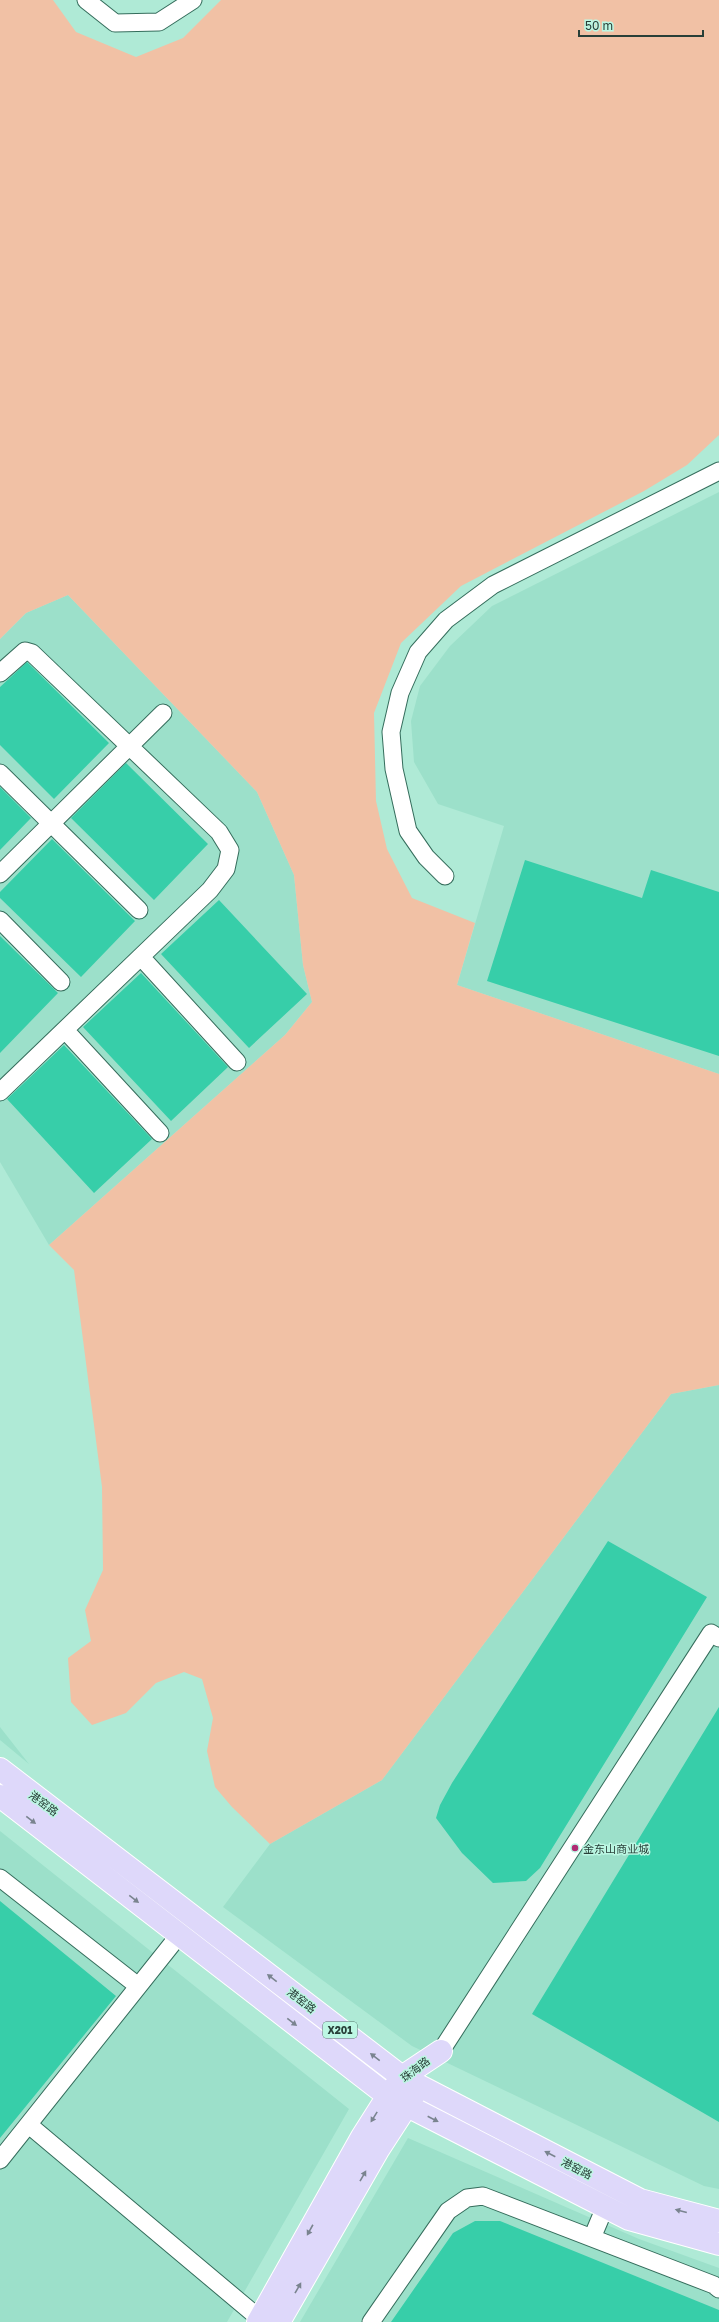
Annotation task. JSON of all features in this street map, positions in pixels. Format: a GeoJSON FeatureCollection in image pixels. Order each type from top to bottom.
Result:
{"type":"FeatureCollection","features":[{"type":"Feature","properties":{"kind":"main road","name":"港窑路"},"geometry":{"type":"LineString","coordinates":[[1,1769],[411,2082],[640,2200],[719,2221]]}},
{"type":"Feature","properties":{"kind":"main road","name":"港窑路"},"geometry":{"type":"LineString","coordinates":[[0,1796],[397,2100],[629,2219],[719,2244]]}},
{"type":"Feature","properties":{"kind":"main road","name":"珠海路"},"geometry":{"type":"LineString","coordinates":[[266,2321],[362,2137],[441,2051]]}},
{"type":"Feature","properties":{"kind":"street"},"geometry":{"type":"LineString","coordinates":[[86,0],[114,23],[159,22],[193,0]]}},
{"type":"Feature","properties":{"kind":"street"},"geometry":{"type":"LineString","coordinates":[[445,876],[426,857],[408,831],[394,769],[391,732],[400,693],[418,652],[446,620],[492,584],[719,471]]}},
{"type":"Feature","properties":{"kind":"street"},"geometry":{"type":"LineString","coordinates":[[0,673],[25,650],[32,653],[219,832],[230,850],[226,869],[210,890],[0,1092]]}},
{"type":"Feature","properties":{"kind":"street"},"geometry":{"type":"LineString","coordinates":[[0,874],[163,714]]}},
{"type":"Feature","properties":{"kind":"street"},"geometry":{"type":"LineString","coordinates":[[0,773],[140,910]]}},
{"type":"Feature","properties":{"kind":"street"},"geometry":{"type":"LineString","coordinates":[[0,920],[61,982]]}},
{"type":"Feature","properties":{"kind":"street"},"geometry":{"type":"LineString","coordinates":[[141,957],[237,1062]]}},
{"type":"Feature","properties":{"kind":"street"},"geometry":{"type":"LineString","coordinates":[[65,1030],[160,1133]]}},
{"type":"Feature","properties":{"kind":"street"},"geometry":{"type":"LineString","coordinates":[[441,2051],[711,1633],[719,1638]]}},
{"type":"Feature","properties":{"kind":"street"},"geometry":{"type":"LineString","coordinates":[[0,1878],[138,1986]]}},
{"type":"Feature","properties":{"kind":"street"},"geometry":{"type":"LineString","coordinates":[[0,2160],[180,1934]]}},
{"type":"Feature","properties":{"kind":"street"},"geometry":{"type":"LineString","coordinates":[[29,2124],[266,2321]]}},
{"type":"Feature","properties":{"kind":"street"},"geometry":{"type":"LineString","coordinates":[[371,2322],[448,2211],[467,2198],[483,2196],[714,2285],[719,2289]]}},
{"type":"Feature","properties":{"kind":"street"},"geometry":{"type":"LineString","coordinates":[[592,2238],[605,2207]]}},
{"type":"Feature","properties":{"kind":"shaded area"},"geometry":{"type":"Polygon","coordinates":[[[0,0],[53,0],[76,32],[136,57],[183,38],[221,0],[719,0],[719,435],[687,465],[644,491],[461,586],[401,643],[374,713],[376,801],[387,849],[412,898],[475,923],[457,985],[719,1074],[719,1385],[671,1394],[382,1780],[270,1844],[232,1807],[215,1787],[207,1751],[213,1718],[202,1679],[184,1672],[156,1683],[126,1713],[92,1725],[71,1702],[68,1658],[91,1641],[85,1610],[103,1570],[102,1487],[74,1270],[49,1245],[285,1035],[312,1002],[303,965],[294,875],[257,792],[68,595],[26,613],[0,639],[0,0]]]}},
{"type":"Feature","properties":{"kind":"shaded area"},"geometry":{"type":"Polygon","coordinates":[[[719,492],[719,1074],[457,985],[504,826],[438,804],[414,762],[411,721],[420,686],[450,646],[492,606],[719,492]]]}},
{"type":"Feature","properties":{"kind":"shaded area"},"geometry":{"type":"Polygon","coordinates":[[[68,595],[257,792],[294,875],[303,965],[312,1002],[285,1035],[49,1245],[0,1162],[0,639],[26,613],[68,595]]]}},
{"type":"Feature","properties":{"kind":"shaded area","name":"金东山商业城"},"geometry":{"type":"Polygon","coordinates":[[[719,1385],[719,2189],[704,2186],[412,2046],[223,1907],[270,1844],[382,1780],[671,1394],[719,1385]]]}},
{"type":"Feature","properties":{"kind":"shaded area"},"geometry":{"type":"Polygon","coordinates":[[[0,1727],[29,1764],[0,1740],[0,1727]]]}},
{"type":"Feature","properties":{"kind":"shaded area"},"geometry":{"type":"Polygon","coordinates":[[[0,1831],[349,2109],[227,2322],[0,2322],[0,1831]]]}},
{"type":"Feature","properties":{"kind":"shaded area"},"geometry":{"type":"Polygon","coordinates":[[[408,2138],[639,2239],[719,2268],[719,2322],[300,2322],[408,2138]]]}},
{"type":"Feature","properties":{"kind":"building"},"geometry":{"type":"Polygon","coordinates":[[[27,662],[109,743],[54,799],[0,745],[0,687],[27,662]]]}},
{"type":"Feature","properties":{"kind":"building"},"geometry":{"type":"Polygon","coordinates":[[[126,763],[208,844],[154,900],[71,818],[126,763]]]}},
{"type":"Feature","properties":{"kind":"building"},"geometry":{"type":"Polygon","coordinates":[[[0,787],[31,818],[0,850],[0,787]]]}},
{"type":"Feature","properties":{"kind":"building"},"geometry":{"type":"Polygon","coordinates":[[[52,839],[135,921],[81,977],[0,898],[0,892],[52,839]]]}},
{"type":"Feature","properties":{"kind":"building"},"geometry":{"type":"Polygon","coordinates":[[[525,860],[642,898],[651,870],[719,892],[719,1056],[487,981],[525,860]]]}},
{"type":"Feature","properties":{"kind":"building"},"geometry":{"type":"Polygon","coordinates":[[[219,900],[307,994],[249,1048],[161,954],[219,900]]]}},
{"type":"Feature","properties":{"kind":"building"},"geometry":{"type":"Polygon","coordinates":[[[0,936],[58,993],[0,1053],[0,936]]]}},
{"type":"Feature","properties":{"kind":"building"},"geometry":{"type":"Polygon","coordinates":[[[141,973],[228,1067],[171,1121],[83,1027],[141,973]]]}},
{"type":"Feature","properties":{"kind":"building"},"geometry":{"type":"Polygon","coordinates":[[[64,1045],[152,1139],[94,1193],[7,1099],[64,1045]]]}},
{"type":"Feature","properties":{"kind":"building"},"geometry":{"type":"Polygon","coordinates":[[[608,1541],[707,1597],[540,1868],[526,1881],[493,1883],[462,1853],[436,1818],[440,1805],[452,1783],[608,1541]]]}},
{"type":"Feature","properties":{"kind":"building"},"geometry":{"type":"Polygon","coordinates":[[[719,1707],[719,2122],[532,2014],[719,1707]]]}},
{"type":"Feature","properties":{"kind":"building"},"geometry":{"type":"Polygon","coordinates":[[[0,1901],[116,1996],[0,2138],[0,1901]]]}},
{"type":"Feature","properties":{"kind":"building"},"geometry":{"type":"Polygon","coordinates":[[[475,2221],[500,2221],[719,2310],[719,2322],[391,2322],[453,2233],[475,2221]]]}},
{"type":"Feature","properties":{"kind":"place","name":"金东山商业城"},"geometry":{"type":"Point","coordinates":[575,1848]}}]}
